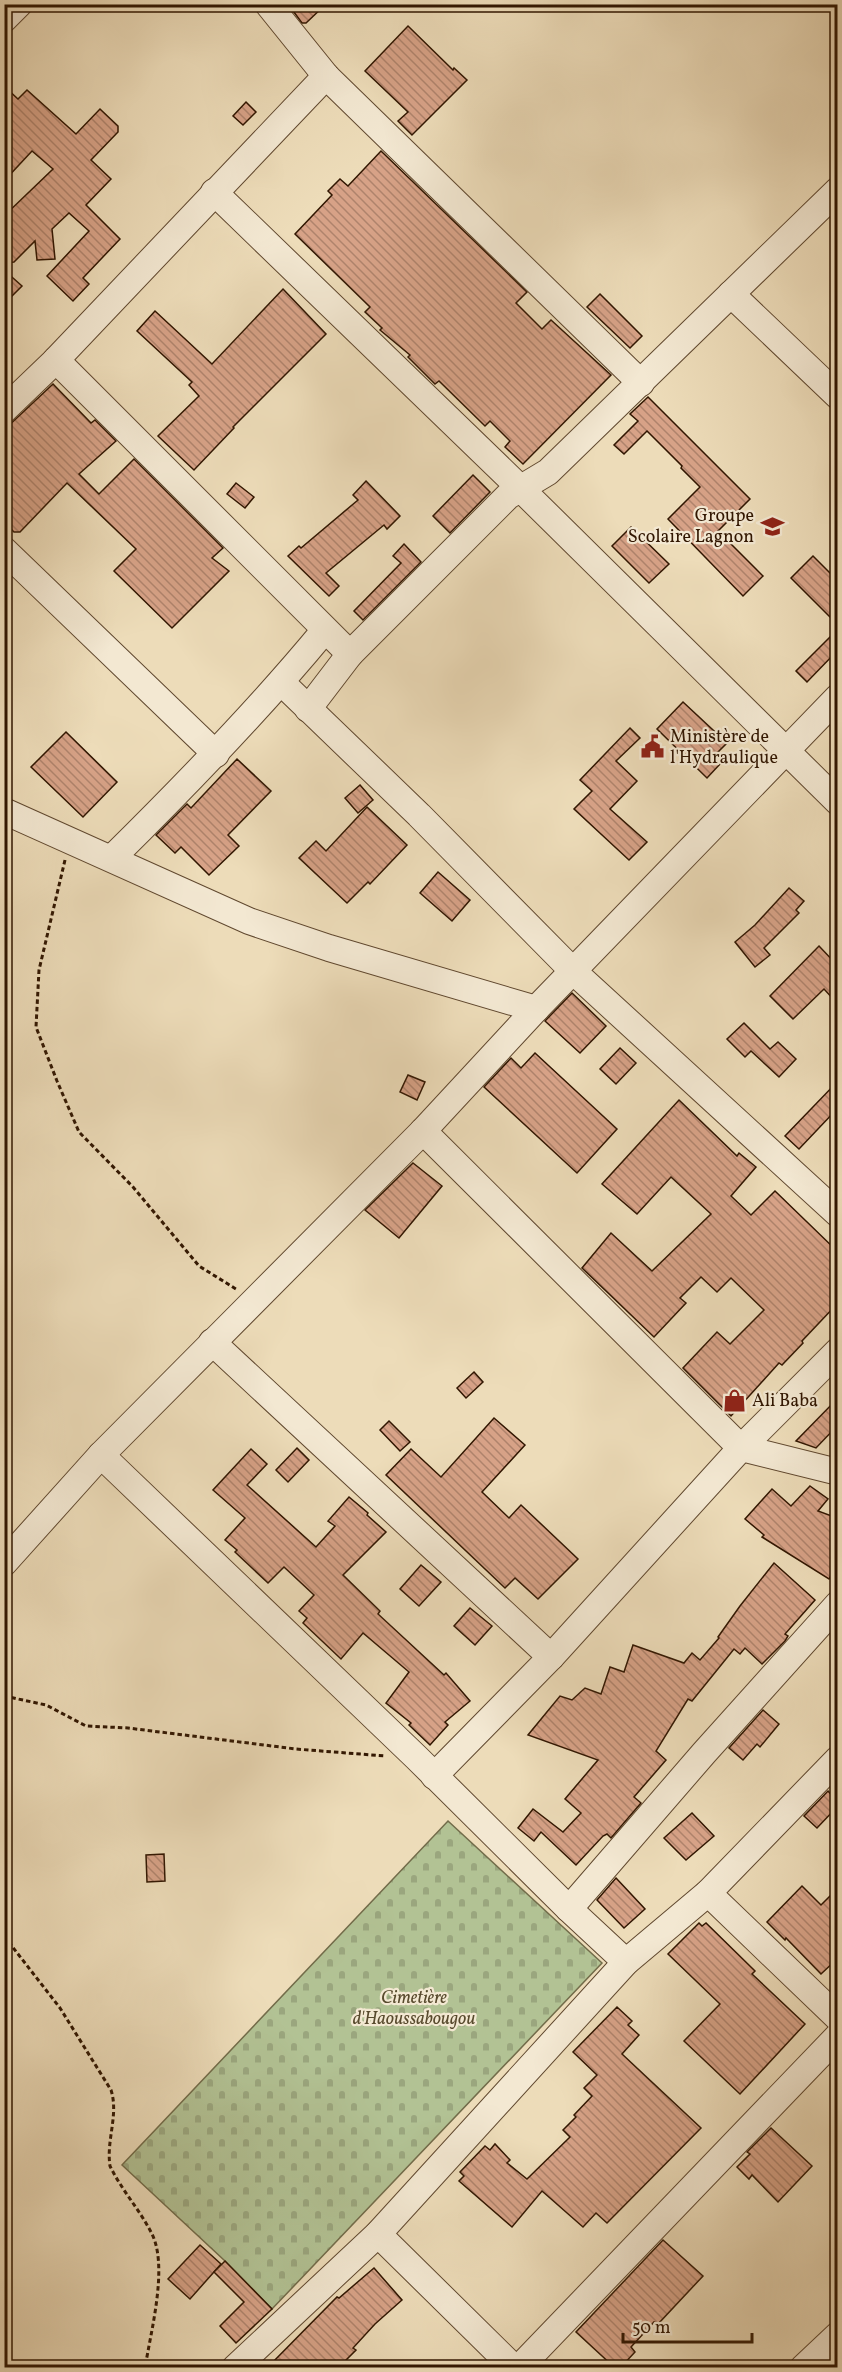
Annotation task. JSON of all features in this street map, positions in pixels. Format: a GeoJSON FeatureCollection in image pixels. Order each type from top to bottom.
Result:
{"type":"FeatureCollection","features":[{"type":"Feature","properties":{"kind":"street"},"geometry":{"type":"LineString","coordinates":[[4,19],[19,4]]}},
{"type":"Feature","properties":{"kind":"street"},"geometry":{"type":"LineString","coordinates":[[268,4],[326,76],[641,383]]}},
{"type":"Feature","properties":{"kind":"street"},"geometry":{"type":"LineString","coordinates":[[4,410],[56,360],[326,76]]}},
{"type":"Feature","properties":{"kind":"street"},"geometry":{"type":"LineString","coordinates":[[308,709],[350,654],[508,496],[519,487],[548,472],[837,190]]}},
{"type":"Feature","properties":{"kind":"street"},"geometry":{"type":"LineString","coordinates":[[214,192],[519,487],[837,802]]}},
{"type":"Feature","properties":{"kind":"street"},"geometry":{"type":"LineString","coordinates":[[731,294],[837,396]]}},
{"type":"Feature","properties":{"kind":"street"},"geometry":{"type":"LineString","coordinates":[[56,360],[324,631],[350,654]]}},
{"type":"Feature","properties":{"kind":"street"},"geometry":{"type":"LineString","coordinates":[[4,550],[216,754]]}},
{"type":"Feature","properties":{"kind":"street"},"geometry":{"type":"LineString","coordinates":[[112,858],[216,754],[324,631]]}},
{"type":"Feature","properties":{"kind":"street"},"geometry":{"type":"LineString","coordinates":[[281,682],[418,815],[574,972],[837,1214]]}},
{"type":"Feature","properties":{"kind":"street"},"geometry":{"type":"LineString","coordinates":[[4,1563],[102,1455],[423,1131],[536,1009],[837,697]]}},
{"type":"Feature","properties":{"kind":"street"},"geometry":{"type":"LineString","coordinates":[[4,811],[249,921],[329,948],[536,1009]]}},
{"type":"Feature","properties":{"kind":"street"},"geometry":{"type":"LineString","coordinates":[[423,1131],[741,1448],[837,1472]]}},
{"type":"Feature","properties":{"kind":"street"},"geometry":{"type":"LineString","coordinates":[[212,1342],[551,1657]]}},
{"type":"Feature","properties":{"kind":"street"},"geometry":{"type":"LineString","coordinates":[[425,1767],[551,1657],[741,1448],[837,1351]]}},
{"type":"Feature","properties":{"kind":"street"},"geometry":{"type":"LineString","coordinates":[[102,1455],[626,1962]]}},
{"type":"Feature","properties":{"kind":"street"},"geometry":{"type":"LineString","coordinates":[[569,1909],[837,1604]]}},
{"type":"Feature","properties":{"kind":"street"},"geometry":{"type":"LineString","coordinates":[[235,2367],[378,2234],[626,1962],[708,1893],[837,1759]]}},
{"type":"Feature","properties":{"kind":"street"},"geometry":{"type":"LineString","coordinates":[[708,1893],[837,2018]]}},
{"type":"Feature","properties":{"kind":"street"},"geometry":{"type":"LineString","coordinates":[[519,2367],[837,2036]]}},
{"type":"Feature","properties":{"kind":"street"},"geometry":{"type":"LineString","coordinates":[[378,2234],[514,2367]]}},
{"type":"Feature","properties":{"kind":"street"},"geometry":{"type":"LineString","coordinates":[[803,2367],[837,2335]]}},
{"type":"Feature","properties":{"kind":"path"},"geometry":{"type":"LineString","coordinates":[[69,841],[39,970],[36,1027],[57,1081],[80,1132],[132,1187],[199,1266],[254,1300]]}},
{"type":"Feature","properties":{"kind":"path"},"geometry":{"type":"LineString","coordinates":[[4,1696],[46,1705],[86,1726],[128,1728],[425,1767]]}},
{"type":"Feature","properties":{"kind":"path"},"geometry":{"type":"LineString","coordinates":[[4,1936],[60,2008],[111,2090],[114,2099],[110,2166],[152,2232],[159,2250],[160,2272],[146,2367]]}},
{"type":"Feature","properties":{"kind":"green space","name":"Cimetière d'Haoussabougou"},"geometry":{"type":"Polygon","coordinates":[[[448,1821],[602,1963],[272,2309],[225,2261],[122,2165],[448,1821]]]}},
{"type":"Feature","properties":{"kind":"building"},"geometry":{"type":"Polygon","coordinates":[[[288,4],[326,4],[306,23],[302,23],[288,4]]]}},
{"type":"Feature","properties":{"kind":"building"},"geometry":{"type":"Polygon","coordinates":[[[408,26],[453,70],[454,68],[467,80],[412,135],[398,121],[408,112],[365,71],[408,26]]]}},
{"type":"Feature","properties":{"kind":"building"},"geometry":{"type":"Polygon","coordinates":[[[4,86],[18,99],[27,90],[76,134],[100,109],[118,126],[118,132],[91,160],[111,179],[86,205],[120,239],[83,278],[89,284],[73,301],[47,276],[89,231],[69,213],[52,229],[55,259],[37,260],[35,241],[14,262],[4,263],[4,216],[53,169],[32,151],[4,181],[4,86]]]}},
{"type":"Feature","properties":{"kind":"building"},"geometry":{"type":"Polygon","coordinates":[[[246,102],[256,112],[243,125],[233,116],[246,102]]]}},
{"type":"Feature","properties":{"kind":"building"},"geometry":{"type":"Polygon","coordinates":[[[381,151],[527,292],[516,303],[542,329],[551,320],[611,375],[523,464],[505,447],[510,441],[490,421],[485,426],[439,381],[435,384],[408,357],[410,355],[380,330],[382,328],[365,312],[370,307],[295,234],[332,195],[328,191],[340,179],[348,186],[381,151]]]}},
{"type":"Feature","properties":{"kind":"building"},"geometry":{"type":"Polygon","coordinates":[[[4,270],[22,286],[4,304],[4,270]]]}},
{"type":"Feature","properties":{"kind":"building"},"geometry":{"type":"Polygon","coordinates":[[[283,289],[326,334],[233,427],[194,470],[158,436],[199,396],[189,385],[192,382],[137,331],[155,311],[212,364],[283,289]]]}},
{"type":"Feature","properties":{"kind":"building"},"geometry":{"type":"Polygon","coordinates":[[[600,294],[642,336],[630,348],[587,307],[600,294]]]}},
{"type":"Feature","properties":{"kind":"building"},"geometry":{"type":"Polygon","coordinates":[[[53,384],[91,423],[95,420],[116,441],[79,474],[99,494],[134,459],[223,548],[212,558],[229,571],[172,628],[114,571],[136,549],[67,483],[20,532],[14,532],[4,522],[4,430],[53,384]]]}},
{"type":"Feature","properties":{"kind":"building"},"geometry":{"type":"Polygon","coordinates":[[[648,397],[750,499],[718,531],[763,576],[743,596],[668,519],[700,487],[647,431],[624,454],[614,445],[638,421],[630,414],[648,397]]]}},
{"type":"Feature","properties":{"kind":"building"},"geometry":{"type":"Polygon","coordinates":[[[473,475],[490,492],[450,533],[433,516],[473,475]]]}},
{"type":"Feature","properties":{"kind":"building"},"geometry":{"type":"Polygon","coordinates":[[[366,481],[400,516],[387,529],[384,525],[326,573],[339,586],[329,596],[288,556],[299,546],[301,548],[358,500],[353,495],[366,481]]]}},
{"type":"Feature","properties":{"kind":"building"},"geometry":{"type":"Polygon","coordinates":[[[236,483],[254,497],[245,508],[227,494],[236,483]]]}},
{"type":"Feature","properties":{"kind":"building"},"geometry":{"type":"Polygon","coordinates":[[[631,527],[669,564],[649,583],[612,546],[631,527]]]}},
{"type":"Feature","properties":{"kind":"building"},"geometry":{"type":"Polygon","coordinates":[[[404,544],[421,562],[363,620],[354,611],[401,563],[393,556],[404,544]]]}},
{"type":"Feature","properties":{"kind":"building"},"geometry":{"type":"Polygon","coordinates":[[[813,556],[837,580],[837,624],[791,578],[813,556]]]}},
{"type":"Feature","properties":{"kind":"building"},"geometry":{"type":"Polygon","coordinates":[[[837,630],[837,651],[807,682],[796,671],[837,630]]]}},
{"type":"Feature","properties":{"kind":"building"},"geometry":{"type":"Polygon","coordinates":[[[683,702],[727,743],[713,757],[720,764],[707,778],[657,729],[683,702]]]}},
{"type":"Feature","properties":{"kind":"building"},"geometry":{"type":"Polygon","coordinates":[[[630,728],[640,738],[616,761],[637,781],[610,809],[647,842],[629,860],[574,809],[592,791],[580,780],[630,728]]]}},
{"type":"Feature","properties":{"kind":"building"},"geometry":{"type":"Polygon","coordinates":[[[66,732],[117,782],[83,817],[31,767],[66,732]]]}},
{"type":"Feature","properties":{"kind":"building"},"geometry":{"type":"Polygon","coordinates":[[[237,759],[271,791],[228,835],[239,846],[209,875],[181,847],[175,853],[156,835],[187,804],[191,808],[237,759]]]}},
{"type":"Feature","properties":{"kind":"building"},"geometry":{"type":"Polygon","coordinates":[[[360,785],[373,800],[358,813],[345,798],[360,785]]]}},
{"type":"Feature","properties":{"kind":"building"},"geometry":{"type":"Polygon","coordinates":[[[367,807],[407,845],[370,884],[368,882],[347,903],[299,858],[316,841],[326,851],[367,807]]]}},
{"type":"Feature","properties":{"kind":"building"},"geometry":{"type":"Polygon","coordinates":[[[438,872],[470,900],[452,921],[420,893],[438,872]]]}},
{"type":"Feature","properties":{"kind":"building"},"geometry":{"type":"Polygon","coordinates":[[[789,888],[804,901],[796,910],[799,913],[764,948],[770,955],[755,967],[735,942],[755,925],[789,888]]]}},
{"type":"Feature","properties":{"kind":"building"},"geometry":{"type":"Polygon","coordinates":[[[819,946],[837,965],[837,1003],[824,989],[793,1019],[770,996],[819,946]]]}},
{"type":"Feature","properties":{"kind":"building"},"geometry":{"type":"Polygon","coordinates":[[[572,993],[606,1026],[580,1053],[545,1021],[572,993]]]}},
{"type":"Feature","properties":{"kind":"building"},"geometry":{"type":"Polygon","coordinates":[[[744,1023],[770,1049],[778,1042],[796,1059],[779,1077],[751,1051],[745,1057],[727,1039],[744,1023]]]}},
{"type":"Feature","properties":{"kind":"building"},"geometry":{"type":"Polygon","coordinates":[[[620,1048],[636,1063],[616,1084],[600,1069],[620,1048]]]}},
{"type":"Feature","properties":{"kind":"building"},"geometry":{"type":"Polygon","coordinates":[[[535,1053],[617,1129],[577,1173],[484,1087],[511,1058],[521,1068],[535,1053]]]}},
{"type":"Feature","properties":{"kind":"building"},"geometry":{"type":"Polygon","coordinates":[[[408,1075],[425,1082],[417,1100],[400,1092],[408,1075]]]}},
{"type":"Feature","properties":{"kind":"building"},"geometry":{"type":"Polygon","coordinates":[[[837,1082],[837,1109],[799,1149],[785,1136],[837,1082]]]}},
{"type":"Feature","properties":{"kind":"building"},"geometry":{"type":"Polygon","coordinates":[[[679,1100],[737,1156],[739,1153],[756,1167],[731,1196],[751,1215],[775,1191],[837,1251],[837,1304],[802,1341],[803,1343],[782,1365],[779,1363],[731,1416],[683,1368],[717,1332],[730,1344],[764,1310],[731,1278],[717,1292],[701,1277],[680,1298],[686,1303],[654,1337],[582,1268],[611,1233],[652,1271],[711,1214],[671,1177],[637,1214],[602,1184],[679,1100]]]}},
{"type":"Feature","properties":{"kind":"building"},"geometry":{"type":"Polygon","coordinates":[[[413,1163],[442,1186],[399,1238],[365,1210],[413,1163]]]}},
{"type":"Feature","properties":{"kind":"building"},"geometry":{"type":"Polygon","coordinates":[[[474,1372],[483,1382],[466,1398],[457,1388],[474,1372]]]}},
{"type":"Feature","properties":{"kind":"building"},"geometry":{"type":"Polygon","coordinates":[[[837,1399],[837,1426],[816,1448],[796,1441],[837,1399]]]}},
{"type":"Feature","properties":{"kind":"building"},"geometry":{"type":"Polygon","coordinates":[[[494,1418],[525,1445],[482,1492],[509,1518],[521,1505],[578,1559],[538,1599],[515,1578],[505,1588],[386,1475],[411,1449],[441,1477],[494,1418]]]}},
{"type":"Feature","properties":{"kind":"building"},"geometry":{"type":"Polygon","coordinates":[[[389,1421],[410,1442],[400,1451],[380,1430],[389,1421]]]}},
{"type":"Feature","properties":{"kind":"building"},"geometry":{"type":"Polygon","coordinates":[[[297,1448],[309,1460],[288,1482],[276,1470],[297,1448]]]}},
{"type":"Feature","properties":{"kind":"building"},"geometry":{"type":"Polygon","coordinates":[[[251,1449],[267,1464],[247,1485],[316,1547],[335,1526],[328,1521],[349,1497],[386,1532],[343,1575],[380,1611],[378,1614],[444,1675],[446,1673],[470,1701],[445,1722],[448,1725],[430,1745],[409,1725],[411,1723],[386,1703],[409,1672],[363,1633],[341,1659],[303,1623],[307,1618],[299,1611],[314,1595],[284,1567],[268,1583],[225,1540],[245,1518],[213,1490],[251,1449]]]}},
{"type":"Feature","properties":{"kind":"building"},"geometry":{"type":"Polygon","coordinates":[[[810,1486],[828,1499],[818,1511],[837,1518],[837,1565],[829,1579],[762,1537],[764,1535],[745,1519],[772,1489],[791,1506],[810,1486]]]}},
{"type":"Feature","properties":{"kind":"building"},"geometry":{"type":"Polygon","coordinates":[[[774,1563],[815,1600],[785,1634],[788,1636],[785,1641],[762,1664],[745,1648],[740,1654],[734,1649],[692,1701],[688,1699],[656,1751],[666,1760],[634,1797],[641,1803],[611,1838],[607,1834],[603,1836],[576,1865],[541,1832],[534,1841],[518,1828],[533,1809],[563,1832],[581,1813],[565,1799],[598,1760],[528,1735],[560,1696],[572,1700],[585,1688],[601,1694],[610,1667],[624,1672],[633,1645],[684,1663],[692,1653],[700,1660],[774,1563]]]}},
{"type":"Feature","properties":{"kind":"building"},"geometry":{"type":"Polygon","coordinates":[[[421,1565],[441,1582],[419,1606],[400,1589],[421,1565]]]}},
{"type":"Feature","properties":{"kind":"building"},"geometry":{"type":"Polygon","coordinates":[[[470,1608],[492,1626],[475,1645],[454,1626],[470,1608]]]}},
{"type":"Feature","properties":{"kind":"building"},"geometry":{"type":"Polygon","coordinates":[[[763,1710],[779,1724],[760,1747],[757,1744],[743,1760],[729,1748],[763,1710]]]}},
{"type":"Feature","properties":{"kind":"building"},"geometry":{"type":"Polygon","coordinates":[[[828,1791],[837,1801],[837,1807],[817,1828],[804,1816],[828,1791]]]}},
{"type":"Feature","properties":{"kind":"building"},"geometry":{"type":"Polygon","coordinates":[[[692,1813],[714,1836],[686,1860],[664,1838],[692,1813]]]}},
{"type":"Feature","properties":{"kind":"building"},"geometry":{"type":"Polygon","coordinates":[[[164,1854],[165,1881],[147,1882],[146,1855],[164,1854]]]}},
{"type":"Feature","properties":{"kind":"building"},"geometry":{"type":"Polygon","coordinates":[[[616,1878],[645,1909],[624,1928],[597,1900],[616,1878]]]}},
{"type":"Feature","properties":{"kind":"building"},"geometry":{"type":"Polygon","coordinates":[[[802,1886],[821,1905],[837,1889],[837,1959],[821,1974],[767,1922],[802,1886]]]}},
{"type":"Feature","properties":{"kind":"building"},"geometry":{"type":"Polygon","coordinates":[[[699,1923],[702,1926],[706,1923],[755,1971],[752,1974],[805,2024],[740,2094],[684,2041],[720,2004],[668,1954],[699,1923]]]}},
{"type":"Feature","properties":{"kind":"building"},"geometry":{"type":"Polygon","coordinates":[[[617,2007],[632,2021],[628,2025],[639,2035],[622,2054],[701,2128],[607,2223],[596,2213],[583,2227],[542,2191],[512,2227],[459,2181],[464,2176],[460,2172],[485,2146],[490,2150],[495,2144],[510,2160],[507,2163],[527,2179],[570,2137],[563,2130],[592,2096],[584,2088],[597,2075],[573,2052],[617,2007]]]}},
{"type":"Feature","properties":{"kind":"building"},"geometry":{"type":"Polygon","coordinates":[[[771,2128],[812,2166],[778,2202],[752,2175],[749,2179],[737,2167],[750,2154],[747,2152],[771,2128]]]}},
{"type":"Feature","properties":{"kind":"building"},"geometry":{"type":"Polygon","coordinates":[[[663,2240],[703,2276],[658,2324],[654,2322],[631,2347],[635,2352],[621,2367],[614,2367],[576,2332],[663,2240]]]}},
{"type":"Feature","properties":{"kind":"building"},"geometry":{"type":"Polygon","coordinates":[[[200,2245],[221,2264],[190,2299],[168,2279],[200,2245]]]}},
{"type":"Feature","properties":{"kind":"building"},"geometry":{"type":"Polygon","coordinates":[[[225,2261],[272,2309],[236,2343],[220,2326],[244,2302],[214,2272],[225,2261]]]}},
{"type":"Feature","properties":{"kind":"building"},"geometry":{"type":"Polygon","coordinates":[[[374,2268],[402,2300],[375,2324],[353,2348],[356,2350],[339,2367],[268,2367],[337,2297],[339,2298],[374,2268]]]}},
{"type":"Feature","properties":{"kind":"place","name":"Groupe Scolaire Lagnon"},"geometry":{"type":"Point","coordinates":[772,526]}},
{"type":"Feature","properties":{"kind":"place","name":"Ministère de l'Hydraulique"},"geometry":{"type":"Point","coordinates":[652,747]}},
{"type":"Feature","properties":{"kind":"place","name":"Ali Baba"},"geometry":{"type":"Point","coordinates":[734,1401]}}]}
